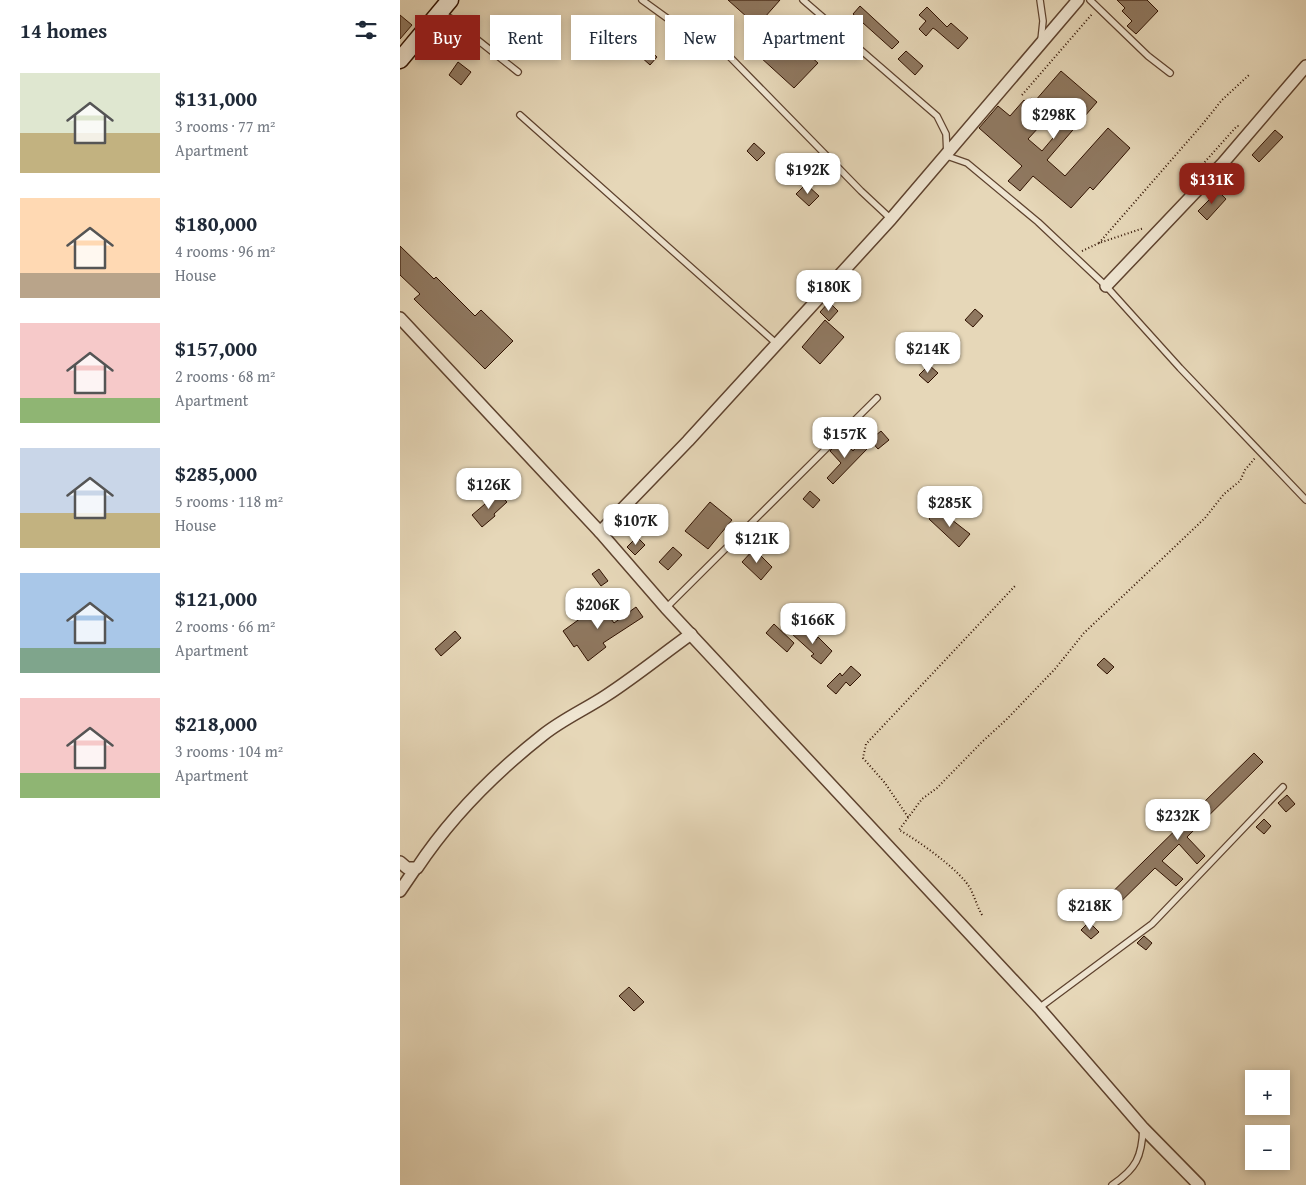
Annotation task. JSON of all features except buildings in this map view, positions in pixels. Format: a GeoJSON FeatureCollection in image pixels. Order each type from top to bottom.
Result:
{"type":"FeatureCollection","features":[{"type":"Feature","properties":{"kind":"street"},"geometry":{"type":"LineString","coordinates":[[400,60],[450,0]]}},
{"type":"Feature","properties":{"kind":"street"},"geometry":{"type":"LineString","coordinates":[[600,532],[688,441],[891,219],[947,156],[1078,0]]}},
{"type":"Feature","properties":{"kind":"street"},"geometry":{"type":"LineString","coordinates":[[1106,286],[1224,163],[1306,66]]}},
{"type":"Feature","properties":{"kind":"street"},"geometry":{"type":"LineString","coordinates":[[400,318],[600,532],[666,608],[1039,1008],[1143,1128],[1199,1185]]}},
{"type":"Feature","properties":{"kind":"street"},"geometry":{"type":"LineString","coordinates":[[400,891],[415,869],[469,804],[542,736],[567,718],[606,696],[691,634]]}},
{"type":"Feature","properties":{"kind":"street"},"geometry":{"type":"LineString","coordinates":[[400,862],[407,868],[415,869]]}},
{"type":"Feature","properties":{"kind":"lane"},"geometry":{"type":"LineString","coordinates":[[642,0],[700,42],[726,53],[734,59],[861,191],[891,219]]}},
{"type":"Feature","properties":{"kind":"lane"},"geometry":{"type":"LineString","coordinates":[[802,0],[938,116],[946,134],[947,156],[967,163],[1038,222],[1074,255],[1106,286],[1260,453],[1306,500]]}},
{"type":"Feature","properties":{"kind":"lane"},"geometry":{"type":"LineString","coordinates":[[1040,0],[1043,21],[1040,45]]}},
{"type":"Feature","properties":{"kind":"lane"},"geometry":{"type":"LineString","coordinates":[[1090,0],[1148,56],[1170,73]]}},
{"type":"Feature","properties":{"kind":"lane"},"geometry":{"type":"LineString","coordinates":[[440,13],[450,18],[518,72]]}},
{"type":"Feature","properties":{"kind":"lane"},"geometry":{"type":"LineString","coordinates":[[520,115],[777,344]]}},
{"type":"Feature","properties":{"kind":"lane"},"geometry":{"type":"LineString","coordinates":[[666,608],[877,398]]}},
{"type":"Feature","properties":{"kind":"lane"},"geometry":{"type":"LineString","coordinates":[[1039,1008],[1152,924],[1283,787]]}},
{"type":"Feature","properties":{"kind":"lane"},"geometry":{"type":"LineString","coordinates":[[1112,1185],[1128,1175],[1142,1150],[1143,1128]]}},
{"type":"Feature","properties":{"kind":"path"},"geometry":{"type":"LineString","coordinates":[[1022,96],[1098,8]]}},
{"type":"Feature","properties":{"kind":"path"},"geometry":{"type":"LineString","coordinates":[[1098,243],[1209,114],[1249,75]]}},
{"type":"Feature","properties":{"kind":"path"},"geometry":{"type":"LineString","coordinates":[[1186,183],[1237,126],[1258,123]]}},
{"type":"Feature","properties":{"kind":"path"},"geometry":{"type":"LineString","coordinates":[[1074,255],[1098,243],[1148,226]]}},
{"type":"Feature","properties":{"kind":"path"},"geometry":{"type":"LineString","coordinates":[[982,915],[974,901],[971,889],[962,876],[911,836],[899,830],[922,799],[937,788],[1055,669],[1084,632],[1205,518],[1224,494],[1240,481],[1245,470],[1260,453]]}},
{"type":"Feature","properties":{"kind":"path"},"geometry":{"type":"LineString","coordinates":[[908,817],[885,783],[863,758],[866,744],[1015,586]]}}]}
